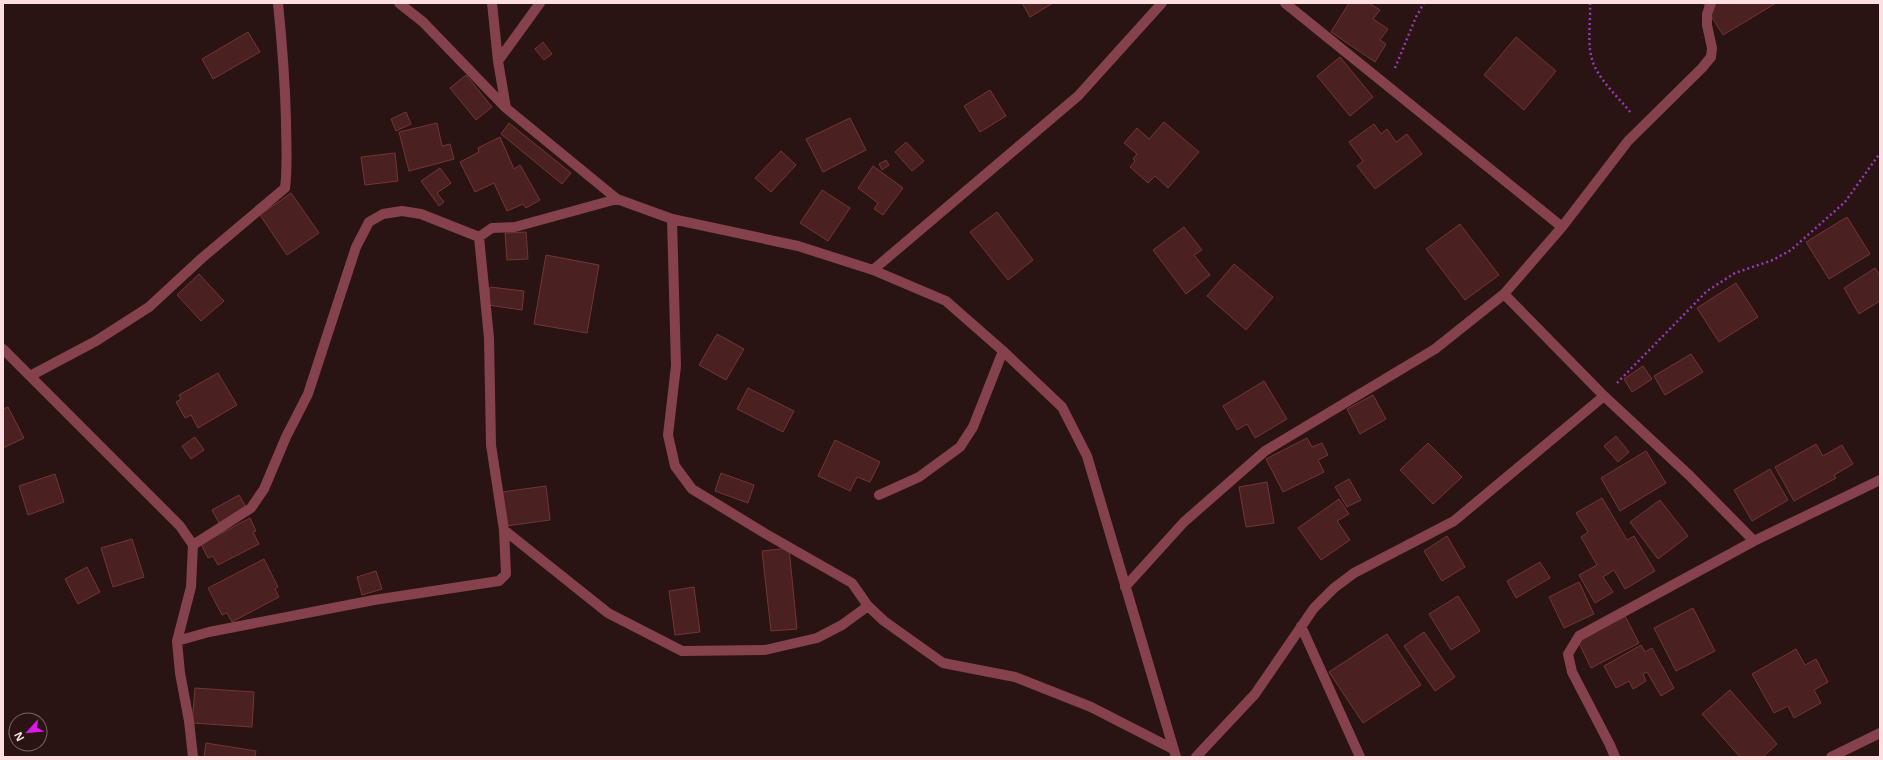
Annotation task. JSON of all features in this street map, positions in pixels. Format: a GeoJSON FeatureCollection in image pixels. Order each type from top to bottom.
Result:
{"type":"FeatureCollection","features":[{"type":"Feature","properties":{"kind":"street"},"geometry":{"type":"LineString","coordinates":[[30,376],[96,341],[149,307],[202,258],[285,188],[287,170],[286,114],[278,3]]}},
{"type":"Feature","properties":{"kind":"street"},"geometry":{"type":"LineString","coordinates":[[399,3],[423,22],[506,108],[617,198],[672,219],[798,246],[873,270],[946,301],[1003,351],[1062,407],[1087,456],[1175,753]]}},
{"type":"Feature","properties":{"kind":"street"},"geometry":{"type":"LineString","coordinates":[[492,3],[498,61],[506,108]]}},
{"type":"Feature","properties":{"kind":"street"},"geometry":{"type":"LineString","coordinates":[[498,61],[540,3]]}},
{"type":"Feature","properties":{"kind":"street"},"geometry":{"type":"LineString","coordinates":[[873,270],[1078,96],[1162,3]]}},
{"type":"Feature","properties":{"kind":"street"},"geometry":{"type":"LineString","coordinates":[[1285,3],[1562,227]]}},
{"type":"Feature","properties":{"kind":"street"},"geometry":{"type":"LineString","coordinates":[[1125,587],[1184,522],[1265,451],[1434,349],[1504,294],[1562,227],[1628,140],[1702,68],[1711,57],[1712,48],[1707,25],[1707,14],[1712,3]]}},
{"type":"Feature","properties":{"kind":"street"},"geometry":{"type":"LineString","coordinates":[[479,237],[492,228],[516,227],[617,198]]}},
{"type":"Feature","properties":{"kind":"street"},"geometry":{"type":"LineString","coordinates":[[193,545],[251,508],[264,489],[286,437],[308,394],[356,247],[369,222],[383,214],[402,211],[422,214],[479,237]]}},
{"type":"Feature","properties":{"kind":"street"},"geometry":{"type":"LineString","coordinates":[[672,219],[676,366],[668,435],[675,466],[692,489],[766,534],[852,583],[868,606],[884,621],[943,663],[1015,677],[1091,707],[1175,753]]}},
{"type":"Feature","properties":{"kind":"street"},"geometry":{"type":"LineString","coordinates":[[177,641],[209,632],[374,600],[499,581],[506,574],[504,530],[491,445],[489,338],[479,237]]}},
{"type":"Feature","properties":{"kind":"street"},"geometry":{"type":"LineString","coordinates":[[1504,294],[1604,396],[1690,476],[1754,541]]}},
{"type":"Feature","properties":{"kind":"street"},"geometry":{"type":"LineString","coordinates":[[3,349],[180,526],[193,545],[191,587],[177,641],[180,673],[189,721],[193,757]]}},
{"type":"Feature","properties":{"kind":"street"},"geometry":{"type":"LineString","coordinates":[[879,496],[919,477],[960,447],[973,427],[1003,351]]}},
{"type":"Feature","properties":{"kind":"street"},"geometry":{"type":"LineString","coordinates":[[1196,757],[1255,694],[1314,608],[1334,588],[1354,573],[1454,521],[1604,396]]}},
{"type":"Feature","properties":{"kind":"street"},"geometry":{"type":"LineString","coordinates":[[1614,757],[1610,745],[1572,672],[1568,654],[1579,636],[1754,541],[1880,480]]}},
{"type":"Feature","properties":{"kind":"street"},"geometry":{"type":"LineString","coordinates":[[504,530],[608,612],[682,652],[765,650],[817,638],[842,626],[868,606]]}},
{"type":"Feature","properties":{"kind":"street"},"geometry":{"type":"LineString","coordinates":[[1301,626],[1360,757]]}},
{"type":"Feature","properties":{"kind":"street"},"geometry":{"type":"LineString","coordinates":[[1831,757],[1880,733]]}},
{"type":"Feature","properties":{"kind":"path"},"geometry":{"type":"LineString","coordinates":[[1388,86],[1416,17],[1424,3]]}},
{"type":"Feature","properties":{"kind":"path"},"geometry":{"type":"LineString","coordinates":[[1590,3],[1590,50],[1594,65],[1602,78],[1642,127]]}},
{"type":"Feature","properties":{"kind":"path"},"geometry":{"type":"LineString","coordinates":[[1604,396],[1707,290],[1735,273],[1773,260],[1791,250],[1845,202],[1880,153]]}},
{"type":"Feature","properties":{"kind":"building"},"geometry":{"type":"Polygon","coordinates":[[[1022,3],[1053,3],[1030,17],[1022,3]]]}},
{"type":"Feature","properties":{"kind":"building"},"geometry":{"type":"Polygon","coordinates":[[[1349,3],[1369,3],[1380,10],[1373,19],[1388,29],[1380,40],[1386,44],[1375,62],[1331,32],[1349,3]]]}},
{"type":"Feature","properties":{"kind":"building"},"geometry":{"type":"Polygon","coordinates":[[[1703,3],[1776,3],[1723,35],[1703,3]]]}},
{"type":"Feature","properties":{"kind":"building"},"geometry":{"type":"Polygon","coordinates":[[[248,32],[260,52],[213,79],[202,59],[248,32]]]}},
{"type":"Feature","properties":{"kind":"building"},"geometry":{"type":"Polygon","coordinates":[[[1516,37],[1556,71],[1524,110],[1484,75],[1516,37]]]}},
{"type":"Feature","properties":{"kind":"building"},"geometry":{"type":"Polygon","coordinates":[[[543,42],[552,54],[544,60],[535,49],[543,42]]]}},
{"type":"Feature","properties":{"kind":"building"},"geometry":{"type":"Polygon","coordinates":[[[1340,57],[1373,97],[1350,116],[1317,76],[1340,57]]]}},
{"type":"Feature","properties":{"kind":"building"},"geometry":{"type":"Polygon","coordinates":[[[466,75],[492,107],[476,120],[450,88],[466,75]]]}},
{"type":"Feature","properties":{"kind":"building"},"geometry":{"type":"Polygon","coordinates":[[[990,90],[1006,116],[980,132],[964,106],[990,90]]]}},
{"type":"Feature","properties":{"kind":"building"},"geometry":{"type":"Polygon","coordinates":[[[406,112],[411,124],[396,131],[391,119],[406,112]]]}},
{"type":"Feature","properties":{"kind":"building"},"geometry":{"type":"Polygon","coordinates":[[[850,118],[866,150],[823,172],[806,139],[850,118]]]}},
{"type":"Feature","properties":{"kind":"building"},"geometry":{"type":"Polygon","coordinates":[[[1164,122],[1199,152],[1168,188],[1155,176],[1148,183],[1130,167],[1135,161],[1133,159],[1137,154],[1124,143],[1137,128],[1149,139],[1164,122]]]}},
{"type":"Feature","properties":{"kind":"building"},"geometry":{"type":"Polygon","coordinates":[[[437,123],[442,146],[450,144],[454,159],[409,171],[399,132],[437,123]]]}},
{"type":"Feature","properties":{"kind":"building"},"geometry":{"type":"Polygon","coordinates":[[[509,123],[571,173],[562,184],[501,134],[509,123]]]}},
{"type":"Feature","properties":{"kind":"building"},"geometry":{"type":"Polygon","coordinates":[[[1374,124],[1381,134],[1387,129],[1396,142],[1407,134],[1422,154],[1375,189],[1357,166],[1363,161],[1349,142],[1374,124]]]}},
{"type":"Feature","properties":{"kind":"building"},"geometry":{"type":"Polygon","coordinates":[[[500,137],[514,169],[520,165],[540,200],[526,208],[523,204],[507,211],[494,183],[475,192],[460,162],[479,152],[478,148],[500,137]]]}},
{"type":"Feature","properties":{"kind":"building"},"geometry":{"type":"Polygon","coordinates":[[[906,142],[924,161],[912,171],[895,152],[906,142]]]}},
{"type":"Feature","properties":{"kind":"building"},"geometry":{"type":"Polygon","coordinates":[[[781,151],[796,165],[771,192],[755,178],[781,151]]]}},
{"type":"Feature","properties":{"kind":"building"},"geometry":{"type":"Polygon","coordinates":[[[395,153],[398,181],[365,185],[361,157],[395,153]]]}},
{"type":"Feature","properties":{"kind":"building"},"geometry":{"type":"Polygon","coordinates":[[[886,160],[889,165],[882,170],[879,164],[886,160]]]}},
{"type":"Feature","properties":{"kind":"building"},"geometry":{"type":"Polygon","coordinates":[[[873,166],[903,188],[883,215],[874,209],[878,203],[858,188],[873,166]]]}},
{"type":"Feature","properties":{"kind":"building"},"geometry":{"type":"Polygon","coordinates":[[[440,168],[451,183],[437,193],[444,202],[439,206],[421,181],[440,168]]]}},
{"type":"Feature","properties":{"kind":"building"},"geometry":{"type":"Polygon","coordinates":[[[822,190],[850,208],[828,241],[800,223],[822,190]]]}},
{"type":"Feature","properties":{"kind":"building"},"geometry":{"type":"Polygon","coordinates":[[[291,193],[319,233],[287,255],[260,215],[291,193]]]}},
{"type":"Feature","properties":{"kind":"building"},"geometry":{"type":"Polygon","coordinates":[[[997,212],[1033,260],[1008,280],[970,232],[997,212]]]}},
{"type":"Feature","properties":{"kind":"building"},"geometry":{"type":"Polygon","coordinates":[[[1847,217],[1870,254],[1829,279],[1806,242],[1847,217]]]}},
{"type":"Feature","properties":{"kind":"building"},"geometry":{"type":"Polygon","coordinates":[[[1460,224],[1499,275],[1465,300],[1426,249],[1460,224]]]}},
{"type":"Feature","properties":{"kind":"building"},"geometry":{"type":"Polygon","coordinates":[[[1184,227],[1202,250],[1194,255],[1210,275],[1186,294],[1153,250],[1184,227]]]}},
{"type":"Feature","properties":{"kind":"building"},"geometry":{"type":"Polygon","coordinates":[[[526,232],[528,259],[507,260],[505,233],[526,232]]]}},
{"type":"Feature","properties":{"kind":"building"},"geometry":{"type":"Polygon","coordinates":[[[546,255],[599,265],[587,333],[534,324],[546,255]]]}},
{"type":"Feature","properties":{"kind":"building"},"geometry":{"type":"Polygon","coordinates":[[[1234,264],[1273,297],[1246,330],[1207,296],[1234,264]]]}},
{"type":"Feature","properties":{"kind":"building"},"geometry":{"type":"Polygon","coordinates":[[[1875,268],[1880,276],[1880,301],[1859,314],[1844,288],[1875,268]]]}},
{"type":"Feature","properties":{"kind":"building"},"geometry":{"type":"Polygon","coordinates":[[[199,274],[224,301],[201,321],[177,295],[199,274]]]}},
{"type":"Feature","properties":{"kind":"building"},"geometry":{"type":"Polygon","coordinates":[[[1736,283],[1758,317],[1719,342],[1697,308],[1736,283]]]}},
{"type":"Feature","properties":{"kind":"building"},"geometry":{"type":"Polygon","coordinates":[[[490,287],[524,291],[522,310],[488,305],[490,287]]]}},
{"type":"Feature","properties":{"kind":"building"},"geometry":{"type":"Polygon","coordinates":[[[717,334],[744,349],[726,380],[699,365],[717,334]]]}},
{"type":"Feature","properties":{"kind":"building"},"geometry":{"type":"Polygon","coordinates":[[[1691,354],[1703,372],[1665,395],[1654,376],[1691,354]]]}},
{"type":"Feature","properties":{"kind":"building"},"geometry":{"type":"Polygon","coordinates":[[[1643,366],[1652,379],[1632,392],[1624,379],[1643,366]]]}},
{"type":"Feature","properties":{"kind":"building"},"geometry":{"type":"Polygon","coordinates":[[[218,373],[237,405],[198,428],[191,415],[185,418],[176,402],[181,399],[179,395],[218,373]]]}},
{"type":"Feature","properties":{"kind":"building"},"geometry":{"type":"Polygon","coordinates":[[[1264,381],[1287,419],[1255,438],[1247,424],[1237,430],[1223,406],[1264,381]]]}},
{"type":"Feature","properties":{"kind":"building"},"geometry":{"type":"Polygon","coordinates":[[[748,388],[794,411],[783,432],[737,409],[748,388]]]}},
{"type":"Feature","properties":{"kind":"building"},"geometry":{"type":"Polygon","coordinates":[[[1373,395],[1386,419],[1360,434],[1347,409],[1373,395]]]}},
{"type":"Feature","properties":{"kind":"building"},"geometry":{"type":"Polygon","coordinates":[[[8,407],[24,438],[3,448],[3,409],[8,407]]]}},
{"type":"Feature","properties":{"kind":"building"},"geometry":{"type":"Polygon","coordinates":[[[1616,436],[1629,452],[1618,462],[1604,446],[1616,436]]]}},
{"type":"Feature","properties":{"kind":"building"},"geometry":{"type":"Polygon","coordinates":[[[195,437],[204,450],[191,459],[182,446],[195,437]]]}},
{"type":"Feature","properties":{"kind":"building"},"geometry":{"type":"Polygon","coordinates":[[[1307,438],[1312,447],[1322,443],[1328,455],[1318,460],[1324,472],[1283,492],[1266,459],[1307,438]]]}},
{"type":"Feature","properties":{"kind":"building"},"geometry":{"type":"Polygon","coordinates":[[[835,440],[880,462],[870,482],[857,477],[850,491],[818,476],[835,440]]]}},
{"type":"Feature","properties":{"kind":"building"},"geometry":{"type":"Polygon","coordinates":[[[1428,443],[1462,477],[1433,504],[1400,470],[1428,443]]]}},
{"type":"Feature","properties":{"kind":"building"},"geometry":{"type":"Polygon","coordinates":[[[1816,444],[1823,456],[1842,445],[1853,464],[1834,475],[1836,478],[1794,501],[1775,467],[1816,444]]]}},
{"type":"Feature","properties":{"kind":"building"},"geometry":{"type":"Polygon","coordinates":[[[1646,451],[1666,483],[1620,511],[1601,478],[1646,451]]]}},
{"type":"Feature","properties":{"kind":"building"},"geometry":{"type":"Polygon","coordinates":[[[1770,469],[1788,500],[1752,521],[1734,490],[1770,469]]]}},
{"type":"Feature","properties":{"kind":"building"},"geometry":{"type":"Polygon","coordinates":[[[721,473],[754,485],[748,503],[715,491],[721,473]]]}},
{"type":"Feature","properties":{"kind":"building"},"geometry":{"type":"Polygon","coordinates":[[[55,474],[64,502],[28,515],[19,486],[55,474]]]}},
{"type":"Feature","properties":{"kind":"building"},"geometry":{"type":"Polygon","coordinates":[[[1349,479],[1361,500],[1347,507],[1335,487],[1349,479]]]}},
{"type":"Feature","properties":{"kind":"building"},"geometry":{"type":"Polygon","coordinates":[[[1267,482],[1274,523],[1246,527],[1239,487],[1267,482]]]}},
{"type":"Feature","properties":{"kind":"building"},"geometry":{"type":"Polygon","coordinates":[[[546,486],[550,520],[506,526],[502,492],[546,486]]]}},
{"type":"Feature","properties":{"kind":"building"},"geometry":{"type":"Polygon","coordinates":[[[239,495],[246,507],[219,523],[212,510],[239,495]]]}},
{"type":"Feature","properties":{"kind":"building"},"geometry":{"type":"Polygon","coordinates":[[[1602,498],[1627,540],[1634,536],[1655,571],[1625,589],[1614,570],[1603,577],[1613,592],[1595,603],[1579,575],[1597,565],[1581,537],[1588,532],[1576,513],[1602,498]]]}},
{"type":"Feature","properties":{"kind":"building"},"geometry":{"type":"Polygon","coordinates":[[[1339,499],[1349,514],[1337,521],[1350,540],[1321,560],[1298,528],[1339,499]]]}},
{"type":"Feature","properties":{"kind":"building"},"geometry":{"type":"Polygon","coordinates":[[[1660,500],[1688,536],[1658,559],[1630,522],[1660,500]]]}},
{"type":"Feature","properties":{"kind":"building"},"geometry":{"type":"Polygon","coordinates":[[[250,518],[256,531],[253,532],[259,544],[218,565],[213,556],[208,558],[201,544],[250,518]]]}},
{"type":"Feature","properties":{"kind":"building"},"geometry":{"type":"Polygon","coordinates":[[[1447,536],[1465,567],[1442,581],[1424,551],[1447,536]]]}},
{"type":"Feature","properties":{"kind":"building"},"geometry":{"type":"Polygon","coordinates":[[[132,539],[144,577],[113,587],[101,548],[132,539]]]}},
{"type":"Feature","properties":{"kind":"building"},"geometry":{"type":"Polygon","coordinates":[[[789,548],[797,629],[771,631],[762,551],[789,548]]]}},
{"type":"Feature","properties":{"kind":"building"},"geometry":{"type":"Polygon","coordinates":[[[264,559],[278,587],[275,589],[279,597],[232,622],[227,613],[222,615],[208,588],[264,559]]]}},
{"type":"Feature","properties":{"kind":"building"},"geometry":{"type":"Polygon","coordinates":[[[1540,562],[1550,578],[1516,598],[1507,581],[1540,562]]]}},
{"type":"Feature","properties":{"kind":"building"},"geometry":{"type":"Polygon","coordinates":[[[87,567],[100,592],[78,604],[65,579],[87,567]]]}},
{"type":"Feature","properties":{"kind":"building"},"geometry":{"type":"Polygon","coordinates":[[[376,571],[382,589],[362,595],[357,577],[376,571]]]}},
{"type":"Feature","properties":{"kind":"building"},"geometry":{"type":"Polygon","coordinates":[[[1579,582],[1594,614],[1564,628],[1549,597],[1579,582]]]}},
{"type":"Feature","properties":{"kind":"building"},"geometry":{"type":"Polygon","coordinates":[[[694,587],[700,632],[675,635],[669,591],[694,587]]]}},
{"type":"Feature","properties":{"kind":"building"},"geometry":{"type":"Polygon","coordinates":[[[1458,596],[1480,631],[1451,650],[1429,614],[1458,596]]]}},
{"type":"Feature","properties":{"kind":"building"},"geometry":{"type":"Polygon","coordinates":[[[1693,608],[1715,651],[1676,671],[1654,628],[1693,608]]]}},
{"type":"Feature","properties":{"kind":"building"},"geometry":{"type":"Polygon","coordinates":[[[1625,616],[1639,643],[1591,668],[1578,641],[1625,616]]]}},
{"type":"Feature","properties":{"kind":"building"},"geometry":{"type":"Polygon","coordinates":[[[1424,632],[1455,677],[1435,691],[1404,646],[1424,632]]]}},
{"type":"Feature","properties":{"kind":"building"},"geometry":{"type":"Polygon","coordinates":[[[1387,634],[1421,685],[1363,723],[1329,672],[1387,634]]]}},
{"type":"Feature","properties":{"kind":"building"},"geometry":{"type":"Polygon","coordinates":[[[1641,645],[1645,652],[1652,648],[1674,688],[1661,696],[1647,672],[1643,674],[1646,681],[1633,689],[1629,681],[1616,688],[1604,666],[1641,645]]]}},
{"type":"Feature","properties":{"kind":"building"},"geometry":{"type":"Polygon","coordinates":[[[1796,649],[1805,665],[1816,659],[1828,682],[1814,690],[1821,703],[1794,718],[1788,706],[1774,713],[1752,674],[1796,649]]]}},
{"type":"Feature","properties":{"kind":"building"},"geometry":{"type":"Polygon","coordinates":[[[195,688],[254,692],[252,727],[192,723],[195,688]]]}},
{"type":"Feature","properties":{"kind":"building"},"geometry":{"type":"Polygon","coordinates":[[[1730,690],[1777,744],[1763,757],[1740,757],[1702,714],[1730,690]]]}},
{"type":"Feature","properties":{"kind":"building"},"geometry":{"type":"Polygon","coordinates":[[[206,743],[256,751],[255,757],[204,757],[206,743]]]}}]}
